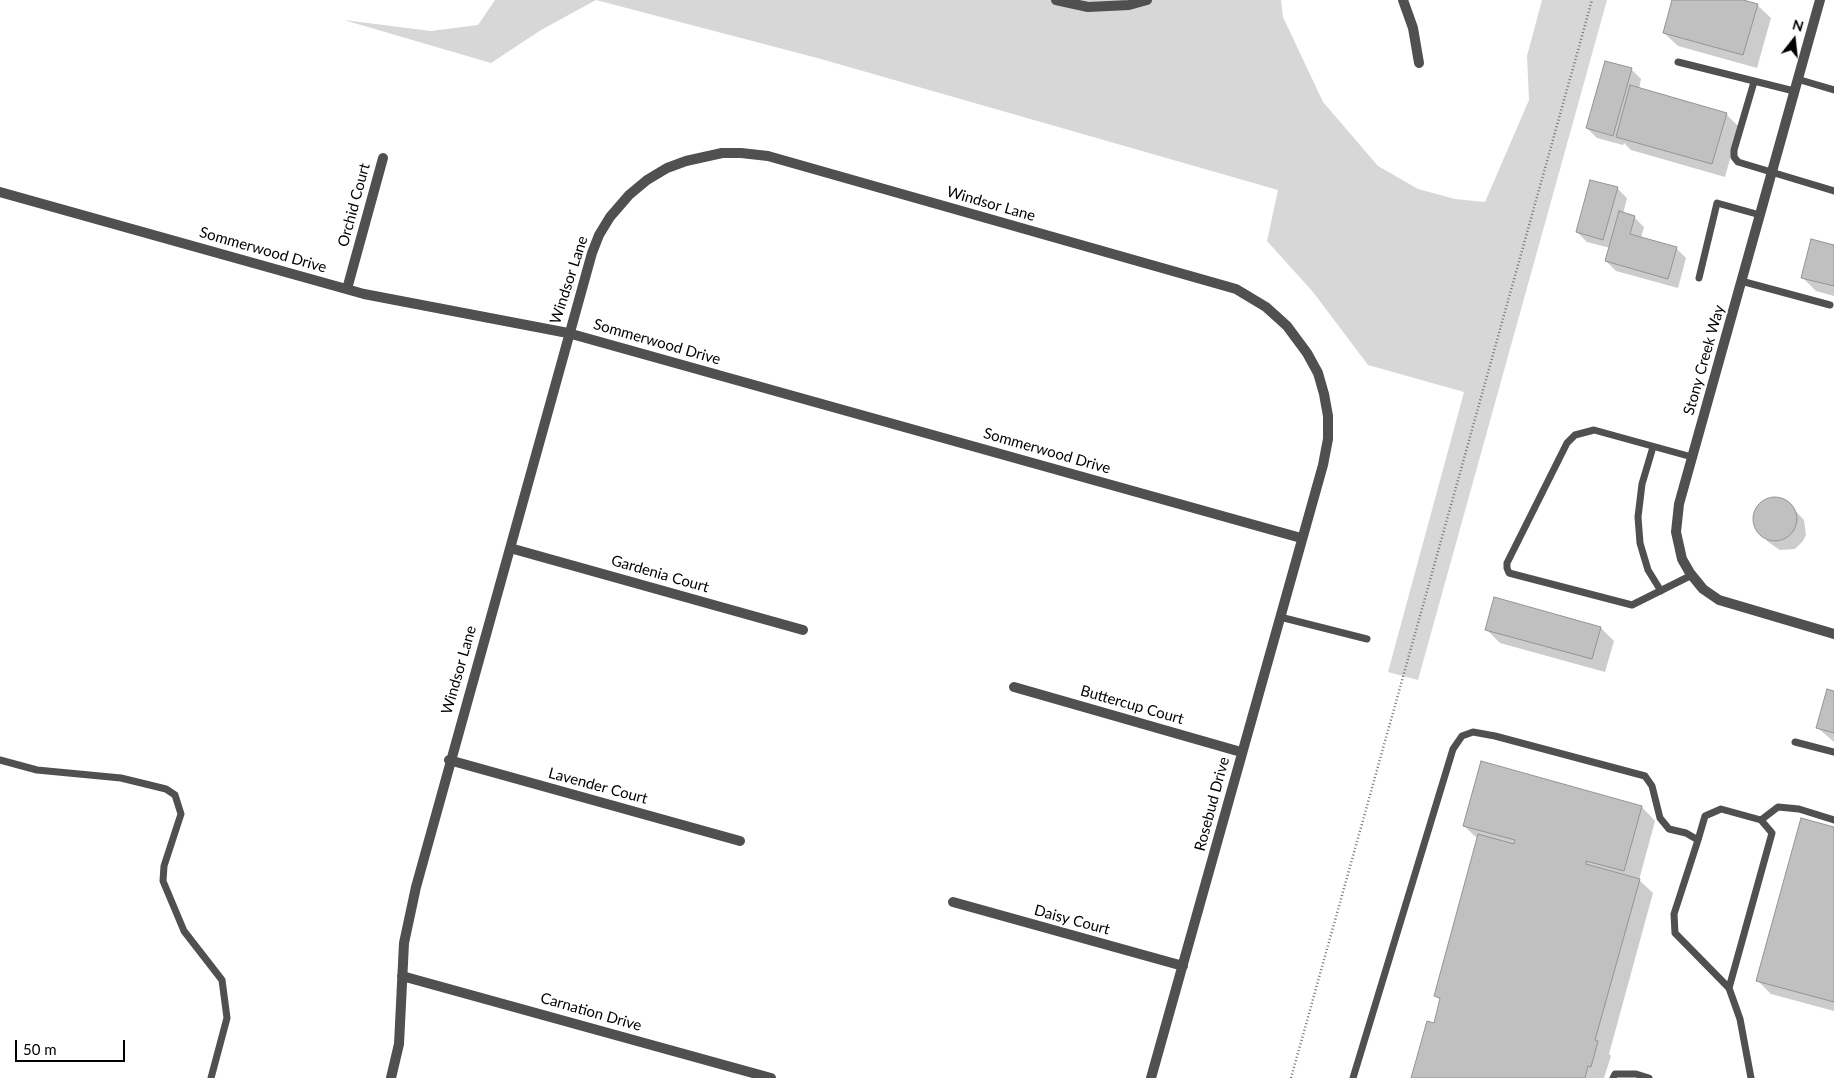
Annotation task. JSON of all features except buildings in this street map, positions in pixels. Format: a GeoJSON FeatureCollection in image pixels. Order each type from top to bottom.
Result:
{"type":"FeatureCollection","features":[{"type":"Feature","properties":{"kind":"street"},"geometry":{"type":"LineString","coordinates":[[1056,0],[1088,7],[1129,5],[1147,0]]}},
{"type":"Feature","properties":{"kind":"street"},"geometry":{"type":"LineString","coordinates":[[1403,0],[1412,28],[1419,63]]}},
{"type":"Feature","properties":{"kind":"street","name":"Stony Creek Way"},"geometry":{"type":"LineString","coordinates":[[1820,0],[1692,457],[1676,519],[1676,532],[1682,559],[1692,575],[1704,589],[1720,600],[1834,634]]}},
{"type":"Feature","properties":{"kind":"street","name":"Windsor Lane"},"geometry":{"type":"LineString","coordinates":[[391,1078],[399,1044],[406,926],[449,760],[510,548],[568,333],[599,235],[610,217],[635,190],[667,168],[686,161],[722,154],[768,156],[1236,289],[1266,308],[1287,326],[1307,353],[1318,373],[1326,401],[1328,438],[1324,465],[1301,538]]}},
{"type":"Feature","properties":{"kind":"street","name":"Orchid Court"},"geometry":{"type":"LineString","coordinates":[[347,290],[383,158]]}},
{"type":"Feature","properties":{"kind":"street","name":"Sommerwood Drive"},"geometry":{"type":"LineString","coordinates":[[0,192],[347,290],[568,333],[1301,538]]}},
{"type":"Feature","properties":{"kind":"street","name":"Rosebud Drive"},"geometry":{"type":"LineString","coordinates":[[1151,1078],[1301,538]]}},
{"type":"Feature","properties":{"kind":"street","name":"Gardenia Court"},"geometry":{"type":"LineString","coordinates":[[510,548],[803,630]]}},
{"type":"Feature","properties":{"kind":"street","name":"Buttercup Court"},"geometry":{"type":"LineString","coordinates":[[1014,687],[1242,752]]}},
{"type":"Feature","properties":{"kind":"street","name":"Lavender Court"},"geometry":{"type":"LineString","coordinates":[[449,760],[740,841]]}},
{"type":"Feature","properties":{"kind":"street","name":"Daisy Court"},"geometry":{"type":"LineString","coordinates":[[953,902],[1183,966]]}},
{"type":"Feature","properties":{"kind":"street","name":"Carnation Drive"},"geometry":{"type":"LineString","coordinates":[[402,976],[771,1078]]}},
{"type":"Feature","properties":{"kind":"lane"},"geometry":{"type":"LineString","coordinates":[[1678,62],[1794,91]]}},
{"type":"Feature","properties":{"kind":"lane"},"geometry":{"type":"LineString","coordinates":[[1797,80],[1834,90]]}},
{"type":"Feature","properties":{"kind":"lane"},"geometry":{"type":"LineString","coordinates":[[1754,82],[1736,141],[1734,156],[1738,162],[1834,191]]}},
{"type":"Feature","properties":{"kind":"lane"},"geometry":{"type":"LineString","coordinates":[[1699,278],[1717,203],[1760,215]]}},
{"type":"Feature","properties":{"kind":"lane"},"geometry":{"type":"LineString","coordinates":[[1741,281],[1830,305]]}},
{"type":"Feature","properties":{"kind":"lane"},"geometry":{"type":"LineString","coordinates":[[1692,457],[1594,430],[1575,435],[1563,451],[1507,563],[1509,573],[1632,605],[1692,575]]}},
{"type":"Feature","properties":{"kind":"lane"},"geometry":{"type":"LineString","coordinates":[[1653,447],[1642,484],[1638,517],[1640,543],[1648,570],[1661,591]]}},
{"type":"Feature","properties":{"kind":"lane"},"geometry":{"type":"LineString","coordinates":[[1280,616],[1367,639]]}},
{"type":"Feature","properties":{"kind":"lane"},"geometry":{"type":"LineString","coordinates":[[1353,1078],[1453,749],[1462,736],[1473,732],[1495,736],[1645,776],[1652,786],[1660,818],[1668,829],[1686,833],[1698,840]]}},
{"type":"Feature","properties":{"kind":"lane"},"geometry":{"type":"LineString","coordinates":[[1795,742],[1834,752]]}},
{"type":"Feature","properties":{"kind":"lane"},"geometry":{"type":"LineString","coordinates":[[0,760],[37,770],[121,778],[166,789],[176,795],[181,814],[164,866],[162,881],[184,931],[222,980],[227,1018],[211,1078]]}},
{"type":"Feature","properties":{"kind":"lane"},"geometry":{"type":"LineString","coordinates":[[1761,820],[1778,807],[1799,809],[1834,820]]}},
{"type":"Feature","properties":{"kind":"lane"},"geometry":{"type":"LineString","coordinates":[[1729,988],[1772,833],[1761,820],[1721,809],[1704,816],[1674,914],[1675,932],[1729,988],[1740,1019],[1751,1078]]}},
{"type":"Feature","properties":{"kind":"lane"},"geometry":{"type":"LineString","coordinates":[[1612,1078],[1615,1074],[1636,1074],[1649,1078]]}},
{"type":"Feature","properties":{"kind":"path"},"geometry":{"type":"LineString","coordinates":[[1291,1078],[1592,0]]}},
{"type":"Feature","properties":{"kind":"shaded area"},"geometry":{"type":"Polygon","coordinates":[[[495,0],[596,0],[541,30],[491,63],[344,20],[431,31],[478,25],[495,0]]]}},
{"type":"Feature","properties":{"kind":"shaded area"},"geometry":{"type":"Polygon","coordinates":[[[596,0],[1281,0],[1283,17],[1323,102],[1378,166],[1418,189],[1455,199],[1485,202],[1529,100],[1527,56],[1542,0],[1607,0],[1418,680],[1388,672],[1464,392],[1368,365],[1313,292],[1267,241],[1278,190],[821,59],[596,0]]]}}]}
